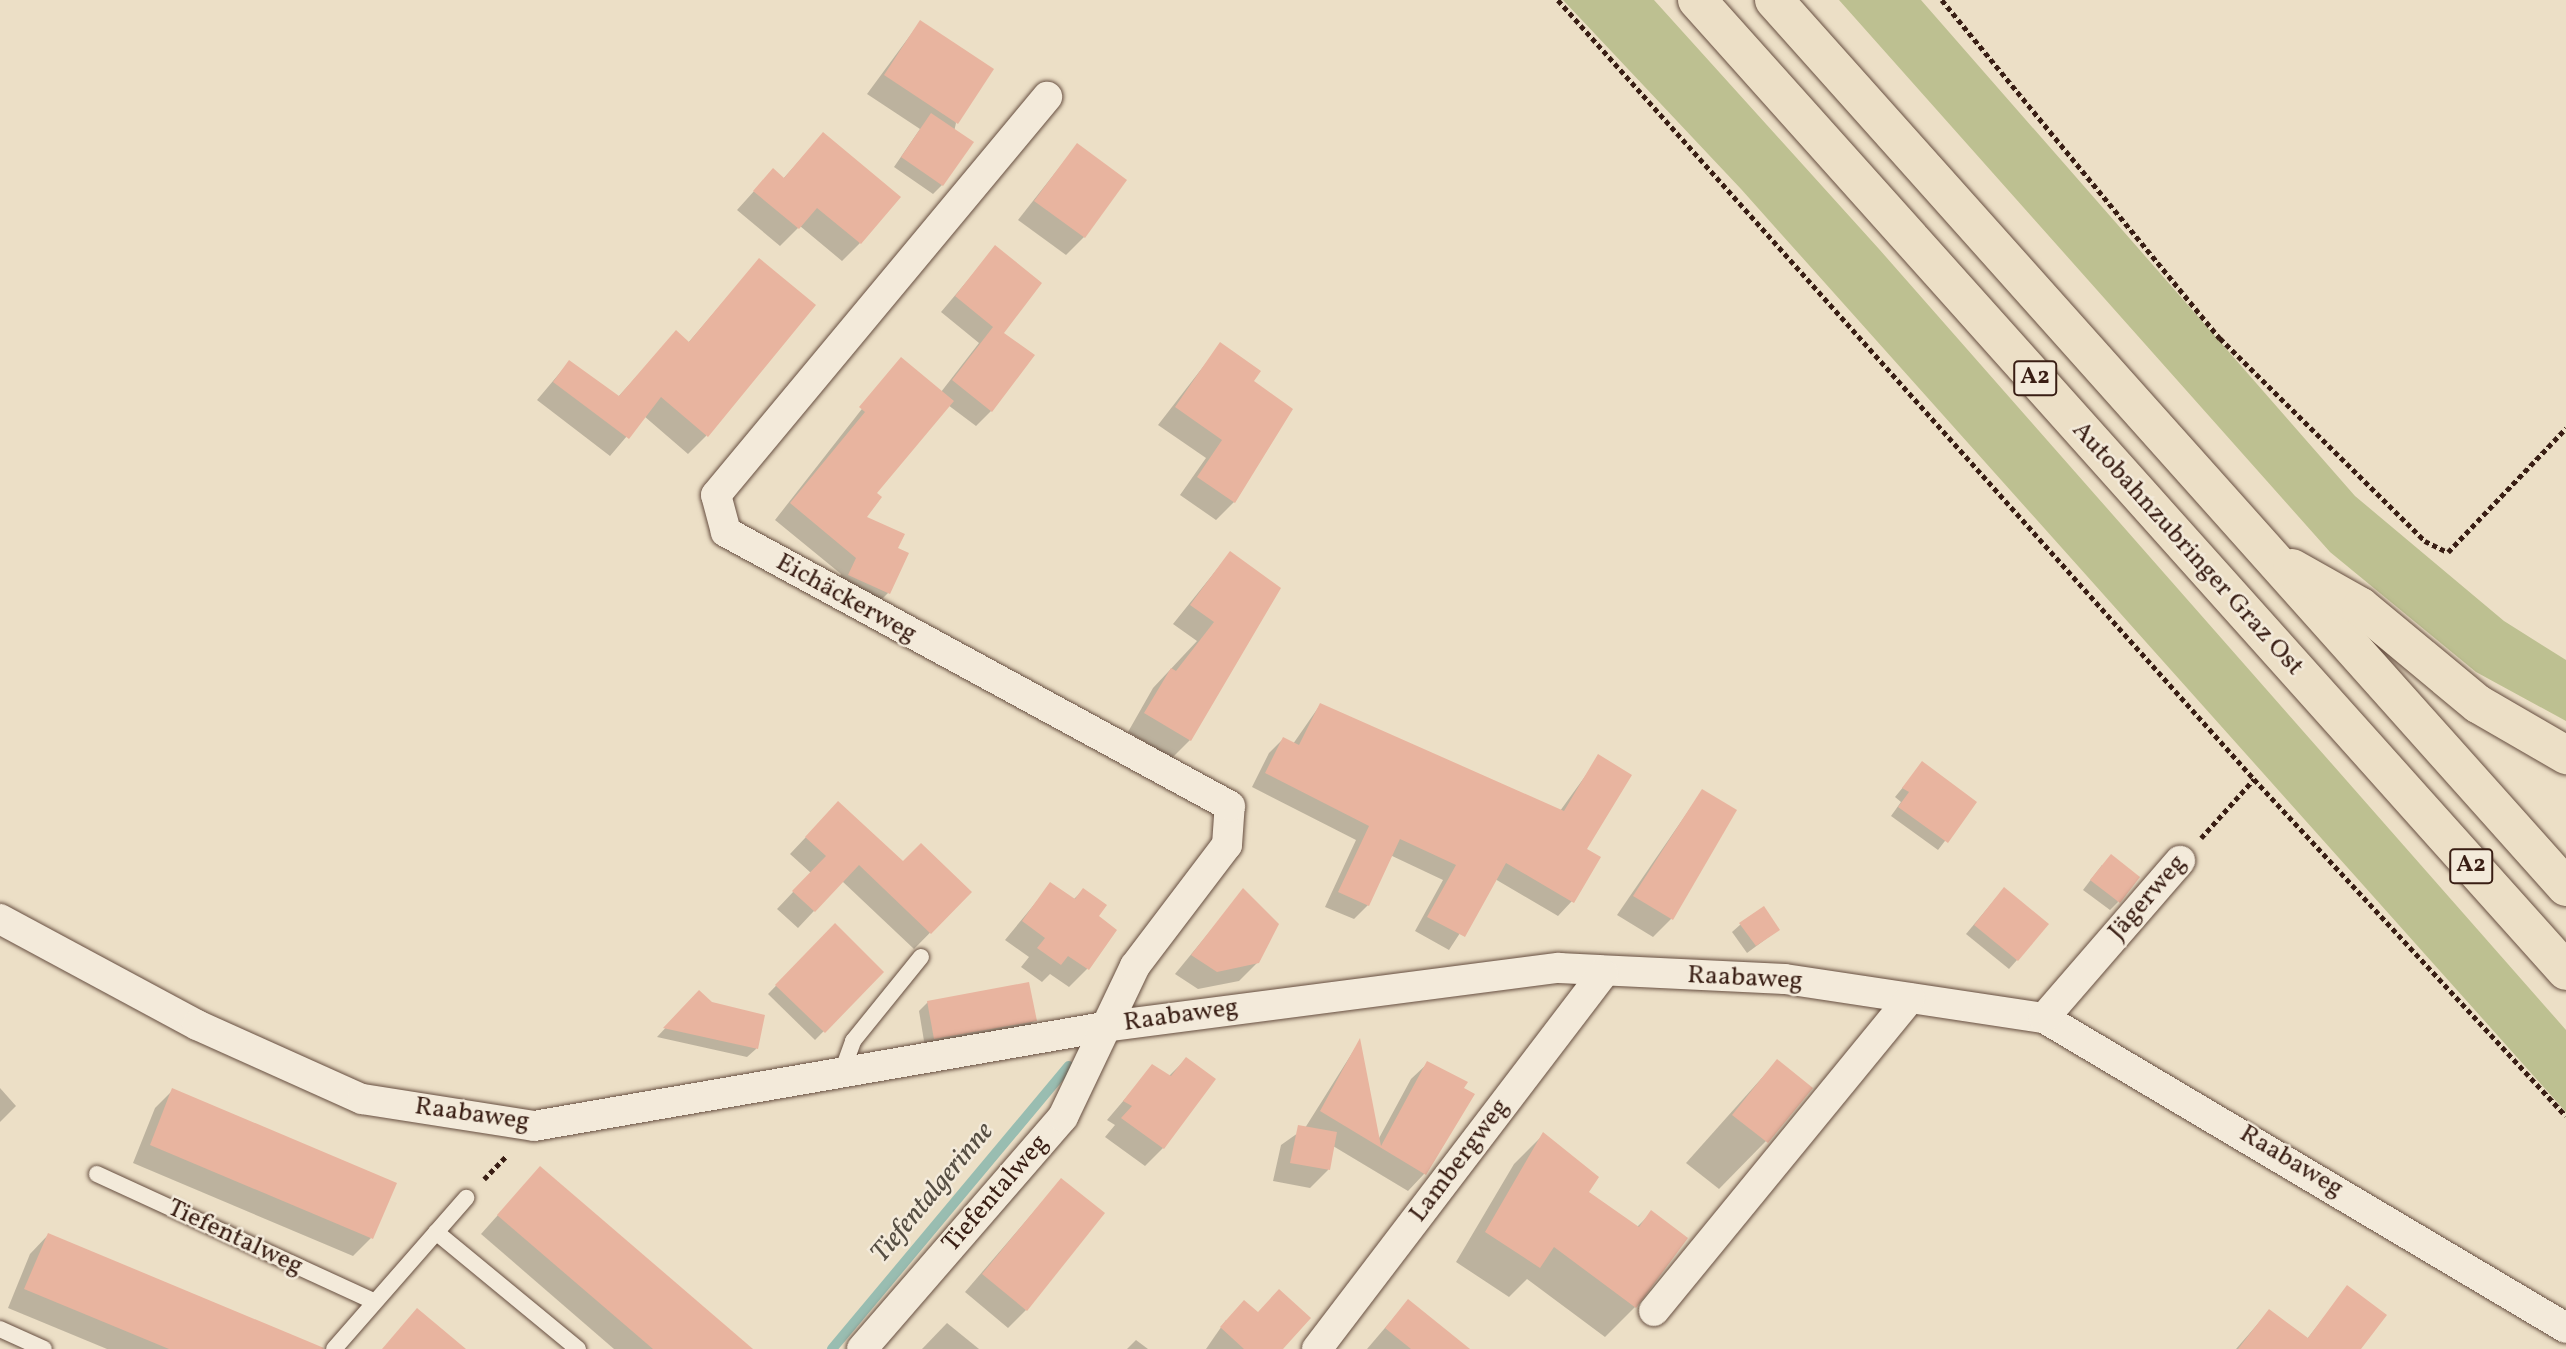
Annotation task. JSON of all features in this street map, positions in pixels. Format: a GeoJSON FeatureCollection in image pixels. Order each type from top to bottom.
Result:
{"type":"FeatureCollection","features":[{"type":"Feature","properties":{"kind":"highway","name":"Autobahnzubringer Graz Ost"},"geometry":{"type":"LineString","coordinates":[[1697,0],[2566,971]]}},
{"type":"Feature","properties":{"kind":"highway","name":"A2"},"geometry":{"type":"LineString","coordinates":[[1774,0],[2265,554],[2566,887]]}},
{"type":"Feature","properties":{"kind":"highway"},"geometry":{"type":"LineString","coordinates":[[2265,554],[2361,607],[2478,704],[2566,755]]}},
{"type":"Feature","properties":{"kind":"street","name":"Eichäckerweg"},"geometry":{"type":"LineString","coordinates":[[1047,97],[716,495],[726,532],[1230,806],[1227,845],[1135,966],[1110,1026]]}},
{"type":"Feature","properties":{"kind":"street","name":"Jägerweg"},"geometry":{"type":"LineString","coordinates":[[2044,1018],[2180,861]]}},
{"type":"Feature","properties":{"kind":"street","name":"Raabaweg"},"geometry":{"type":"LineString","coordinates":[[0,919],[197,1025],[362,1099],[534,1126],[843,1069],[1110,1026],[1559,968],[1603,973],[1785,979],[2044,1018],[2566,1328]]}},
{"type":"Feature","properties":{"kind":"street","name":"Lambergweg"},"geometry":{"type":"LineString","coordinates":[[1317,1349],[1603,973]]}},
{"type":"Feature","properties":{"kind":"street"},"geometry":{"type":"LineString","coordinates":[[1654,1311],[1910,998]]}},
{"type":"Feature","properties":{"kind":"street","name":"Tiefentalweg"},"geometry":{"type":"LineString","coordinates":[[862,1349],[1063,1117],[1110,1026]]}},
{"type":"Feature","properties":{"kind":"lane"},"geometry":{"type":"LineString","coordinates":[[843,1069],[853,1041],[921,957]]}},
{"type":"Feature","properties":{"kind":"lane","name":"Tiefentalweg"},"geometry":{"type":"LineString","coordinates":[[97,1174],[373,1301]]}},
{"type":"Feature","properties":{"kind":"lane"},"geometry":{"type":"LineString","coordinates":[[334,1349],[373,1301],[466,1198]]}},
{"type":"Feature","properties":{"kind":"lane"},"geometry":{"type":"LineString","coordinates":[[436,1232],[578,1349]]}},
{"type":"Feature","properties":{"kind":"lane"},"geometry":{"type":"LineString","coordinates":[[0,1329],[44,1349]]}},
{"type":"Feature","properties":{"kind":"path"},"geometry":{"type":"LineString","coordinates":[[1558,0],[2255,779],[2566,1116]]}},
{"type":"Feature","properties":{"kind":"path"},"geometry":{"type":"LineString","coordinates":[[1942,0],[2220,338],[2381,502],[2425,541],[2448,552],[2566,428]]}},
{"type":"Feature","properties":{"kind":"path","name":"Jägerweg"},"geometry":{"type":"LineString","coordinates":[[2180,861],[2255,779]]}},
{"type":"Feature","properties":{"kind":"path"},"geometry":{"type":"LineString","coordinates":[[466,1198],[534,1126]]}},
{"type":"Feature","properties":{"kind":"green space"},"geometry":{"type":"Polygon","coordinates":[[[1563,0],[1654,0],[1879,249],[2566,1030],[2566,1112],[1741,189],[1563,0]]]}},
{"type":"Feature","properties":{"kind":"green space"},"geometry":{"type":"Polygon","coordinates":[[[1839,0],[1921,0],[2355,496],[2504,621],[2566,660],[2566,721],[2476,672],[2330,552],[1839,0]]]}},
{"type":"Feature","properties":{"kind":"building"},"geometry":{"type":"Polygon","coordinates":[[[920,20],[994,69],[958,124],[884,75],[920,20]]]}},
{"type":"Feature","properties":{"kind":"building"},"geometry":{"type":"Polygon","coordinates":[[[931,113],[974,142],[943,186],[901,157],[931,113]]]}},
{"type":"Feature","properties":{"kind":"building"},"geometry":{"type":"Polygon","coordinates":[[[823,132],[901,197],[861,244],[817,208],[799,229],[753,191],[773,168],[784,178],[823,132]]]}},
{"type":"Feature","properties":{"kind":"building"},"geometry":{"type":"Polygon","coordinates":[[[1077,143],[1127,180],[1085,238],[1034,201],[1077,143]]]}},
{"type":"Feature","properties":{"kind":"building"},"geometry":{"type":"Polygon","coordinates":[[[995,245],[1042,283],[1004,333],[1035,355],[992,412],[952,380],[993,327],[955,296],[995,245]]]}},
{"type":"Feature","properties":{"kind":"building"},"geometry":{"type":"Polygon","coordinates":[[[759,258],[816,305],[708,437],[661,397],[629,439],[553,382],[569,360],[619,396],[676,330],[689,342],[759,258]]]}},
{"type":"Feature","properties":{"kind":"building"},"geometry":{"type":"Polygon","coordinates":[[[1220,342],[1261,371],[1254,381],[1293,409],[1235,503],[1197,477],[1222,440],[1175,407],[1220,342]]]}},
{"type":"Feature","properties":{"kind":"building"},"geometry":{"type":"Polygon","coordinates":[[[901,357],[954,401],[877,493],[882,497],[867,517],[905,534],[898,548],[909,553],[890,594],[848,575],[856,558],[790,503],[865,412],[859,407],[901,357]]]}},
{"type":"Feature","properties":{"kind":"building"},"geometry":{"type":"Polygon","coordinates":[[[1230,551],[1281,588],[1191,741],[1144,713],[1171,668],[1176,671],[1214,622],[1190,605],[1230,551]]]}},
{"type":"Feature","properties":{"kind":"building"},"geometry":{"type":"Polygon","coordinates":[[[1320,703],[1564,811],[1598,754],[1632,775],[1587,849],[1601,857],[1574,903],[1506,863],[1465,937],[1427,917],[1456,865],[1400,839],[1369,906],[1338,892],[1369,826],[1265,773],[1283,737],[1299,745],[1320,703]]]}},
{"type":"Feature","properties":{"kind":"building"},"geometry":{"type":"Polygon","coordinates":[[[1922,761],[1977,802],[1948,843],[1898,807],[1909,792],[1902,788],[1922,761]]]}},
{"type":"Feature","properties":{"kind":"building"},"geometry":{"type":"Polygon","coordinates":[[[1702,789],[1737,810],[1673,920],[1633,896],[1702,789]]]}},
{"type":"Feature","properties":{"kind":"building"},"geometry":{"type":"Polygon","coordinates":[[[838,801],[903,861],[921,843],[972,892],[931,934],[859,865],[815,912],[792,891],[826,856],[805,837],[838,801]]]}},
{"type":"Feature","properties":{"kind":"building"},"geometry":{"type":"Polygon","coordinates":[[[2111,854],[2140,877],[2120,903],[2090,880],[2111,854]]]}},
{"type":"Feature","properties":{"kind":"building"},"geometry":{"type":"Polygon","coordinates":[[[1050,882],[1075,899],[1083,888],[1107,905],[1099,916],[1117,930],[1089,970],[1068,956],[1061,965],[1037,948],[1045,938],[1022,921],[1050,882]]]}},
{"type":"Feature","properties":{"kind":"building"},"geometry":{"type":"Polygon","coordinates":[[[2004,887],[2049,924],[2018,961],[1974,925],[2004,887]]]}},
{"type":"Feature","properties":{"kind":"building"},"geometry":{"type":"Polygon","coordinates":[[[1243,888],[1279,924],[1259,963],[1217,972],[1191,955],[1243,888]]]}},
{"type":"Feature","properties":{"kind":"building"},"geometry":{"type":"Polygon","coordinates":[[[1764,906],[1780,930],[1756,946],[1739,923],[1764,906]]]}},
{"type":"Feature","properties":{"kind":"building"},"geometry":{"type":"Polygon","coordinates":[[[835,923],[884,972],[825,1033],[775,985],[835,923]]]}},
{"type":"Feature","properties":{"kind":"building"},"geometry":{"type":"Polygon","coordinates":[[[1029,982],[1037,1021],[934,1039],[927,1001],[1029,982]]]}},
{"type":"Feature","properties":{"kind":"building"},"geometry":{"type":"Polygon","coordinates":[[[699,990],[712,1002],[765,1015],[758,1049],[663,1028],[699,990]]]}},
{"type":"Feature","properties":{"kind":"building"},"geometry":{"type":"Polygon","coordinates":[[[1360,1038],[1381,1146],[1427,1061],[1468,1082],[1464,1088],[1475,1094],[1426,1175],[1320,1111],[1360,1038]]]}},
{"type":"Feature","properties":{"kind":"building"},"geometry":{"type":"Polygon","coordinates":[[[1186,1057],[1216,1079],[1164,1149],[1121,1118],[1132,1106],[1123,1101],[1152,1064],[1171,1076],[1186,1057]]]}},
{"type":"Feature","properties":{"kind":"building"},"geometry":{"type":"Polygon","coordinates":[[[1777,1059],[1813,1088],[1768,1143],[1732,1115],[1777,1059]]]}},
{"type":"Feature","properties":{"kind":"building"},"geometry":{"type":"Polygon","coordinates":[[[172,1088],[397,1183],[373,1239],[150,1145],[172,1088]]]}},
{"type":"Feature","properties":{"kind":"building"},"geometry":{"type":"Polygon","coordinates":[[[1298,1125],[1337,1132],[1330,1170],[1290,1163],[1298,1125]]]}},
{"type":"Feature","properties":{"kind":"building"},"geometry":{"type":"Polygon","coordinates":[[[1543,1132],[1599,1177],[1589,1192],[1639,1227],[1651,1210],[1688,1238],[1636,1308],[1554,1247],[1540,1268],[1485,1232],[1543,1132]]]}},
{"type":"Feature","properties":{"kind":"building"},"geometry":{"type":"Polygon","coordinates":[[[540,1166],[753,1349],[653,1349],[497,1215],[540,1166]]]}},
{"type":"Feature","properties":{"kind":"building"},"geometry":{"type":"Polygon","coordinates":[[[1061,1178],[1105,1213],[1027,1311],[982,1274],[1061,1178]]]}},
{"type":"Feature","properties":{"kind":"building"},"geometry":{"type":"Polygon","coordinates":[[[48,1233],[324,1348],[169,1349],[24,1289],[48,1233]]]}},
{"type":"Feature","properties":{"kind":"building"},"geometry":{"type":"Polygon","coordinates":[[[2347,1285],[2387,1315],[2361,1349],[2238,1349],[2269,1309],[2308,1338],[2347,1285]]]}},
{"type":"Feature","properties":{"kind":"building"},"geometry":{"type":"Polygon","coordinates":[[[1279,1289],[1311,1318],[1283,1349],[1244,1349],[1220,1327],[1244,1300],[1258,1312],[1279,1289]]]}},
{"type":"Feature","properties":{"kind":"building"},"geometry":{"type":"Polygon","coordinates":[[[1408,1299],[1470,1349],[1411,1349],[1385,1328],[1408,1299]]]}},
{"type":"Feature","properties":{"kind":"building"},"geometry":{"type":"Polygon","coordinates":[[[417,1308],[466,1349],[382,1349],[417,1308]]]}},
{"type":"Feature","properties":{"kind":"waterway","name":"Tiefentalgerinne"},"geometry":{"type":"LineString","coordinates":[[832,1349],[1069,1066]]}}]}
